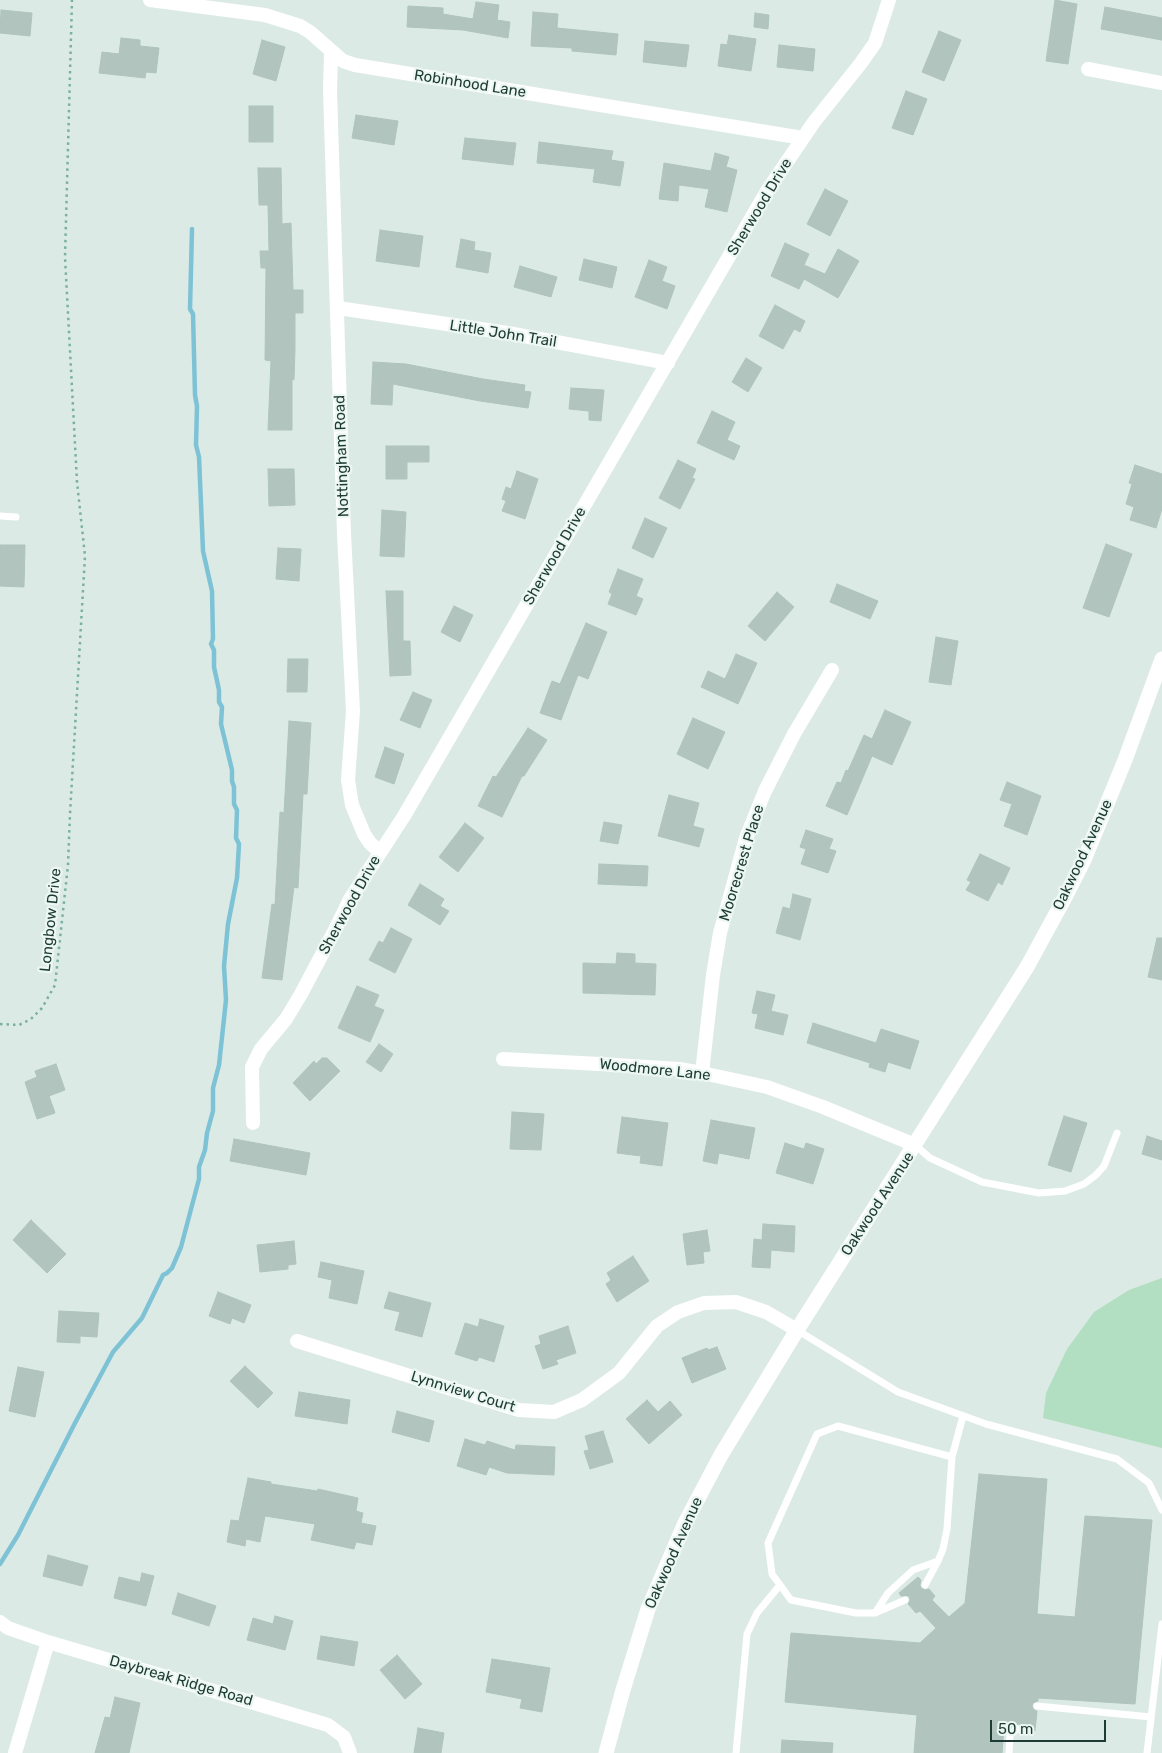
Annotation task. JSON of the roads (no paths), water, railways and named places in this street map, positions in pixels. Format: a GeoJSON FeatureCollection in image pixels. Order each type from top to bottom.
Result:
{"type":"FeatureCollection","features":[{"type":"Feature","properties":{"kind":"street","name":"Robinhood Lane"},"geometry":{"type":"LineString","coordinates":[[150,0],[265,15],[300,26],[310,32],[343,61],[355,65],[803,138]]}},
{"type":"Feature","properties":{"kind":"street","name":"Sherwood Drive"},"geometry":{"type":"LineString","coordinates":[[253,1123],[252,1067],[261,1049],[286,1019],[301,994],[350,899],[404,816],[767,191],[814,122],[875,43],[889,0]]}},
{"type":"Feature","properties":{"kind":"street","name":"Nottingham Road"},"geometry":{"type":"LineString","coordinates":[[331,52],[330,91],[352,711],[348,780],[352,805],[364,834],[380,852]]}},
{"type":"Feature","properties":{"kind":"street"},"geometry":{"type":"LineString","coordinates":[[1088,69],[1162,83]]}},
{"type":"Feature","properties":{"kind":"street","name":"Little John Trail"},"geometry":{"type":"LineString","coordinates":[[338,308],[508,333],[668,363]]}},
{"type":"Feature","properties":{"kind":"street","name":"Oakwood Avenue"},"geometry":{"type":"LineString","coordinates":[[606,1753],[622,1690],[648,1610],[685,1524],[721,1455],[797,1330],[1027,967],[1068,893],[1084,860],[1125,760],[1162,659]]}},
{"type":"Feature","properties":{"kind":"street","name":"Moorecrest Place"},"geometry":{"type":"LineString","coordinates":[[702,1072],[713,975],[720,933],[746,838],[765,791],[794,734],[832,670]]}},
{"type":"Feature","properties":{"kind":"street","name":"Woodmore Lane"},"geometry":{"type":"LineString","coordinates":[[503,1059],[702,1072],[767,1087],[823,1107],[915,1145]]}},
{"type":"Feature","properties":{"kind":"street","name":"Lynnview Court"},"geometry":{"type":"LineString","coordinates":[[297,1341],[519,1410],[554,1412],[582,1400],[619,1373],[657,1326],[678,1312],[704,1304],[736,1302],[766,1312],[797,1330]]}},
{"type":"Feature","properties":{"kind":"street","name":"Daybreak Ridge Road"},"geometry":{"type":"LineString","coordinates":[[0,1622],[8,1628],[48,1642],[328,1725],[344,1736],[350,1753]]}},
{"type":"Feature","properties":{"kind":"street"},"geometry":{"type":"LineString","coordinates":[[15,1753],[48,1642]]}},
{"type":"Feature","properties":{"kind":"lane"},"geometry":{"type":"LineString","coordinates":[[0,516],[16,517]]}},
{"type":"Feature","properties":{"kind":"lane"},"geometry":{"type":"LineString","coordinates":[[915,1145],[930,1158],[982,1182],[1040,1193],[1065,1190],[1084,1184],[1096,1175],[1104,1166],[1117,1133]]}},
{"type":"Feature","properties":{"kind":"lane"},"geometry":{"type":"LineString","coordinates":[[797,1330],[898,1392],[986,1424],[1117,1459],[1149,1483],[1162,1510]]}},
{"type":"Feature","properties":{"kind":"lane"},"geometry":{"type":"LineString","coordinates":[[925,1584],[943,1549],[947,1529],[952,1457],[963,1416]]}},
{"type":"Feature","properties":{"kind":"lane"},"geometry":{"type":"LineString","coordinates":[[905,1600],[875,1613],[856,1613],[792,1600],[772,1574],[768,1543],[817,1434],[838,1426],[952,1457]]}},
{"type":"Feature","properties":{"kind":"lane"},"geometry":{"type":"LineString","coordinates":[[875,1613],[888,1593],[913,1570],[938,1562]]}},
{"type":"Feature","properties":{"kind":"lane"},"geometry":{"type":"LineString","coordinates":[[736,1753],[747,1634],[757,1613],[780,1585]]}},
{"type":"Feature","properties":{"kind":"lane"},"geometry":{"type":"LineString","coordinates":[[1147,1753],[1162,1624]]}},
{"type":"Feature","properties":{"kind":"lane"},"geometry":{"type":"LineString","coordinates":[[1037,1706],[1151,1717]]}},
{"type":"Feature","properties":{"kind":"lane"},"geometry":{"type":"LineString","coordinates":[[1009,1753],[1010,1735],[1017,1729]]}},
{"type":"Feature","properties":{"kind":"waterway"},"geometry":{"type":"LineString","coordinates":[[0,1564],[18,1535],[113,1352],[142,1318],[163,1275],[172,1268],[181,1247],[199,1179],[199,1167],[205,1150],[213,1111],[213,1088],[219,1065],[226,1000],[224,966],[228,924],[237,878],[239,844],[236,838],[237,810],[234,804],[232,770],[221,724],[222,707],[219,702],[219,690],[214,667],[214,650],[211,644],[213,639],[212,591],[203,551],[199,457],[196,445],[197,406],[195,395],[193,314],[190,309],[192,229]]}}]}
